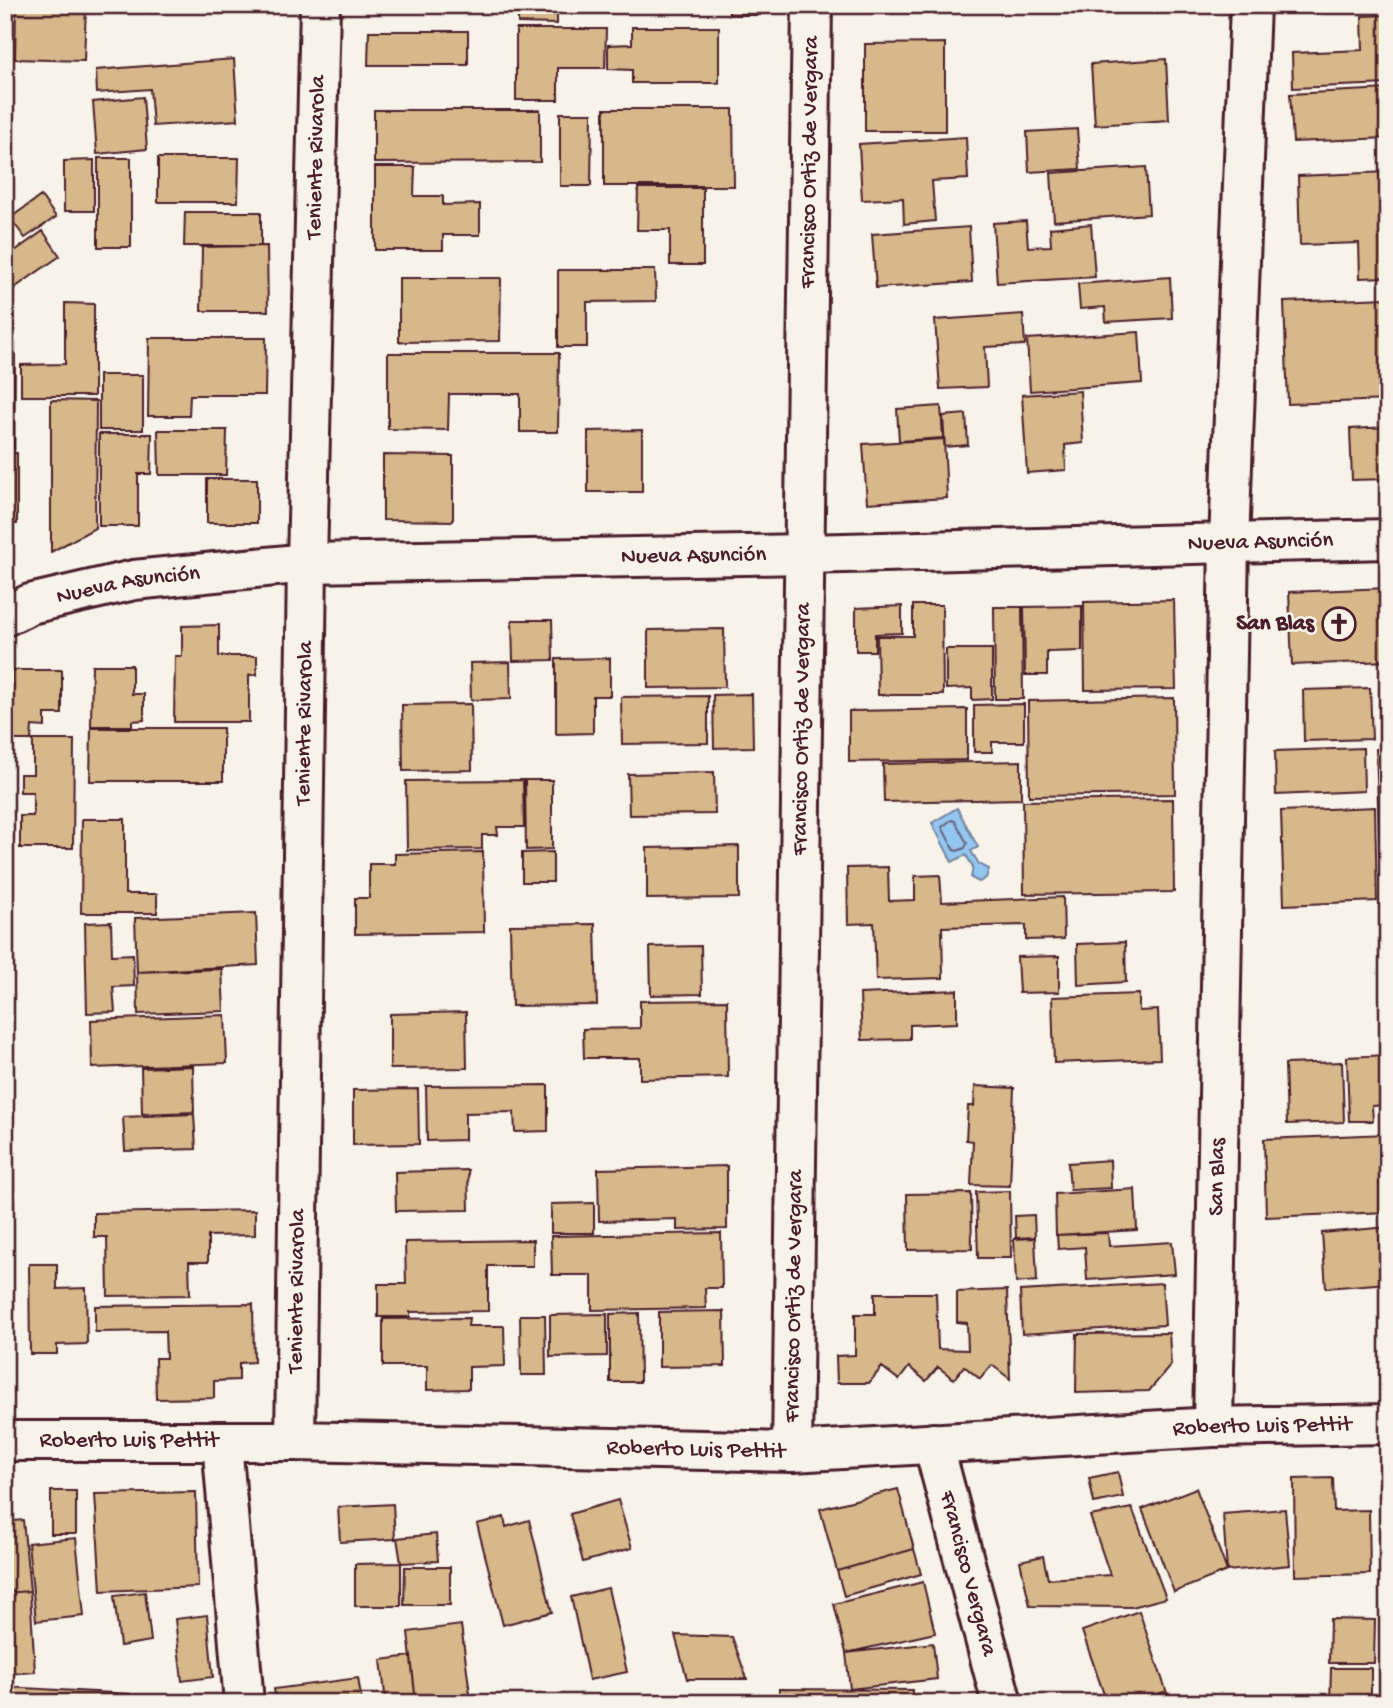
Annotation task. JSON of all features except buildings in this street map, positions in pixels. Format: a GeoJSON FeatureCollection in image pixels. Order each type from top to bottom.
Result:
{"type":"FeatureCollection","features":[{"type":"Feature","properties":{"kind":"street","name":"Teniente Rivarola"},"geometry":{"type":"LineString","coordinates":[[295,1441],[307,563],[320,5]]}},
{"type":"Feature","properties":{"kind":"street","name":"Francisco Ortiz de Vergara"},"geometry":{"type":"LineString","coordinates":[[792,1452],[812,5]]}},
{"type":"Feature","properties":{"kind":"street","name":"San Blas"},"geometry":{"type":"LineString","coordinates":[[1213,1427],[1230,543],[1250,5]]}},
{"type":"Feature","properties":{"kind":"street","name":"Nueva Asunción"},"geometry":{"type":"LineString","coordinates":[[5,617],[30,604],[134,580],[307,563],[1388,539]]}},
{"type":"Feature","properties":{"kind":"street","name":"Roberto Luis Pettit"},"geometry":{"type":"LineString","coordinates":[[5,1441],[295,1441],[792,1452],[1213,1427],[1388,1424]]}},
{"type":"Feature","properties":{"kind":"street"},"geometry":{"type":"LineString","coordinates":[[222,1442],[244,1703]]}},
{"type":"Feature","properties":{"kind":"street","name":"Francisco Vergara"},"geometry":{"type":"LineString","coordinates":[[933,1444],[1002,1703]]}},
{"type":"Feature","properties":{"kind":"water"},"geometry":{"type":"Polygon","coordinates":[[[957,808],[978,847],[971,851],[979,864],[989,869],[986,878],[979,882],[971,878],[973,867],[966,855],[952,862],[932,823],[957,808]]]}},
{"type":"Feature","properties":{"kind":"place","name":"San Blas"},"geometry":{"type":"Point","coordinates":[1339,624]}}]}
